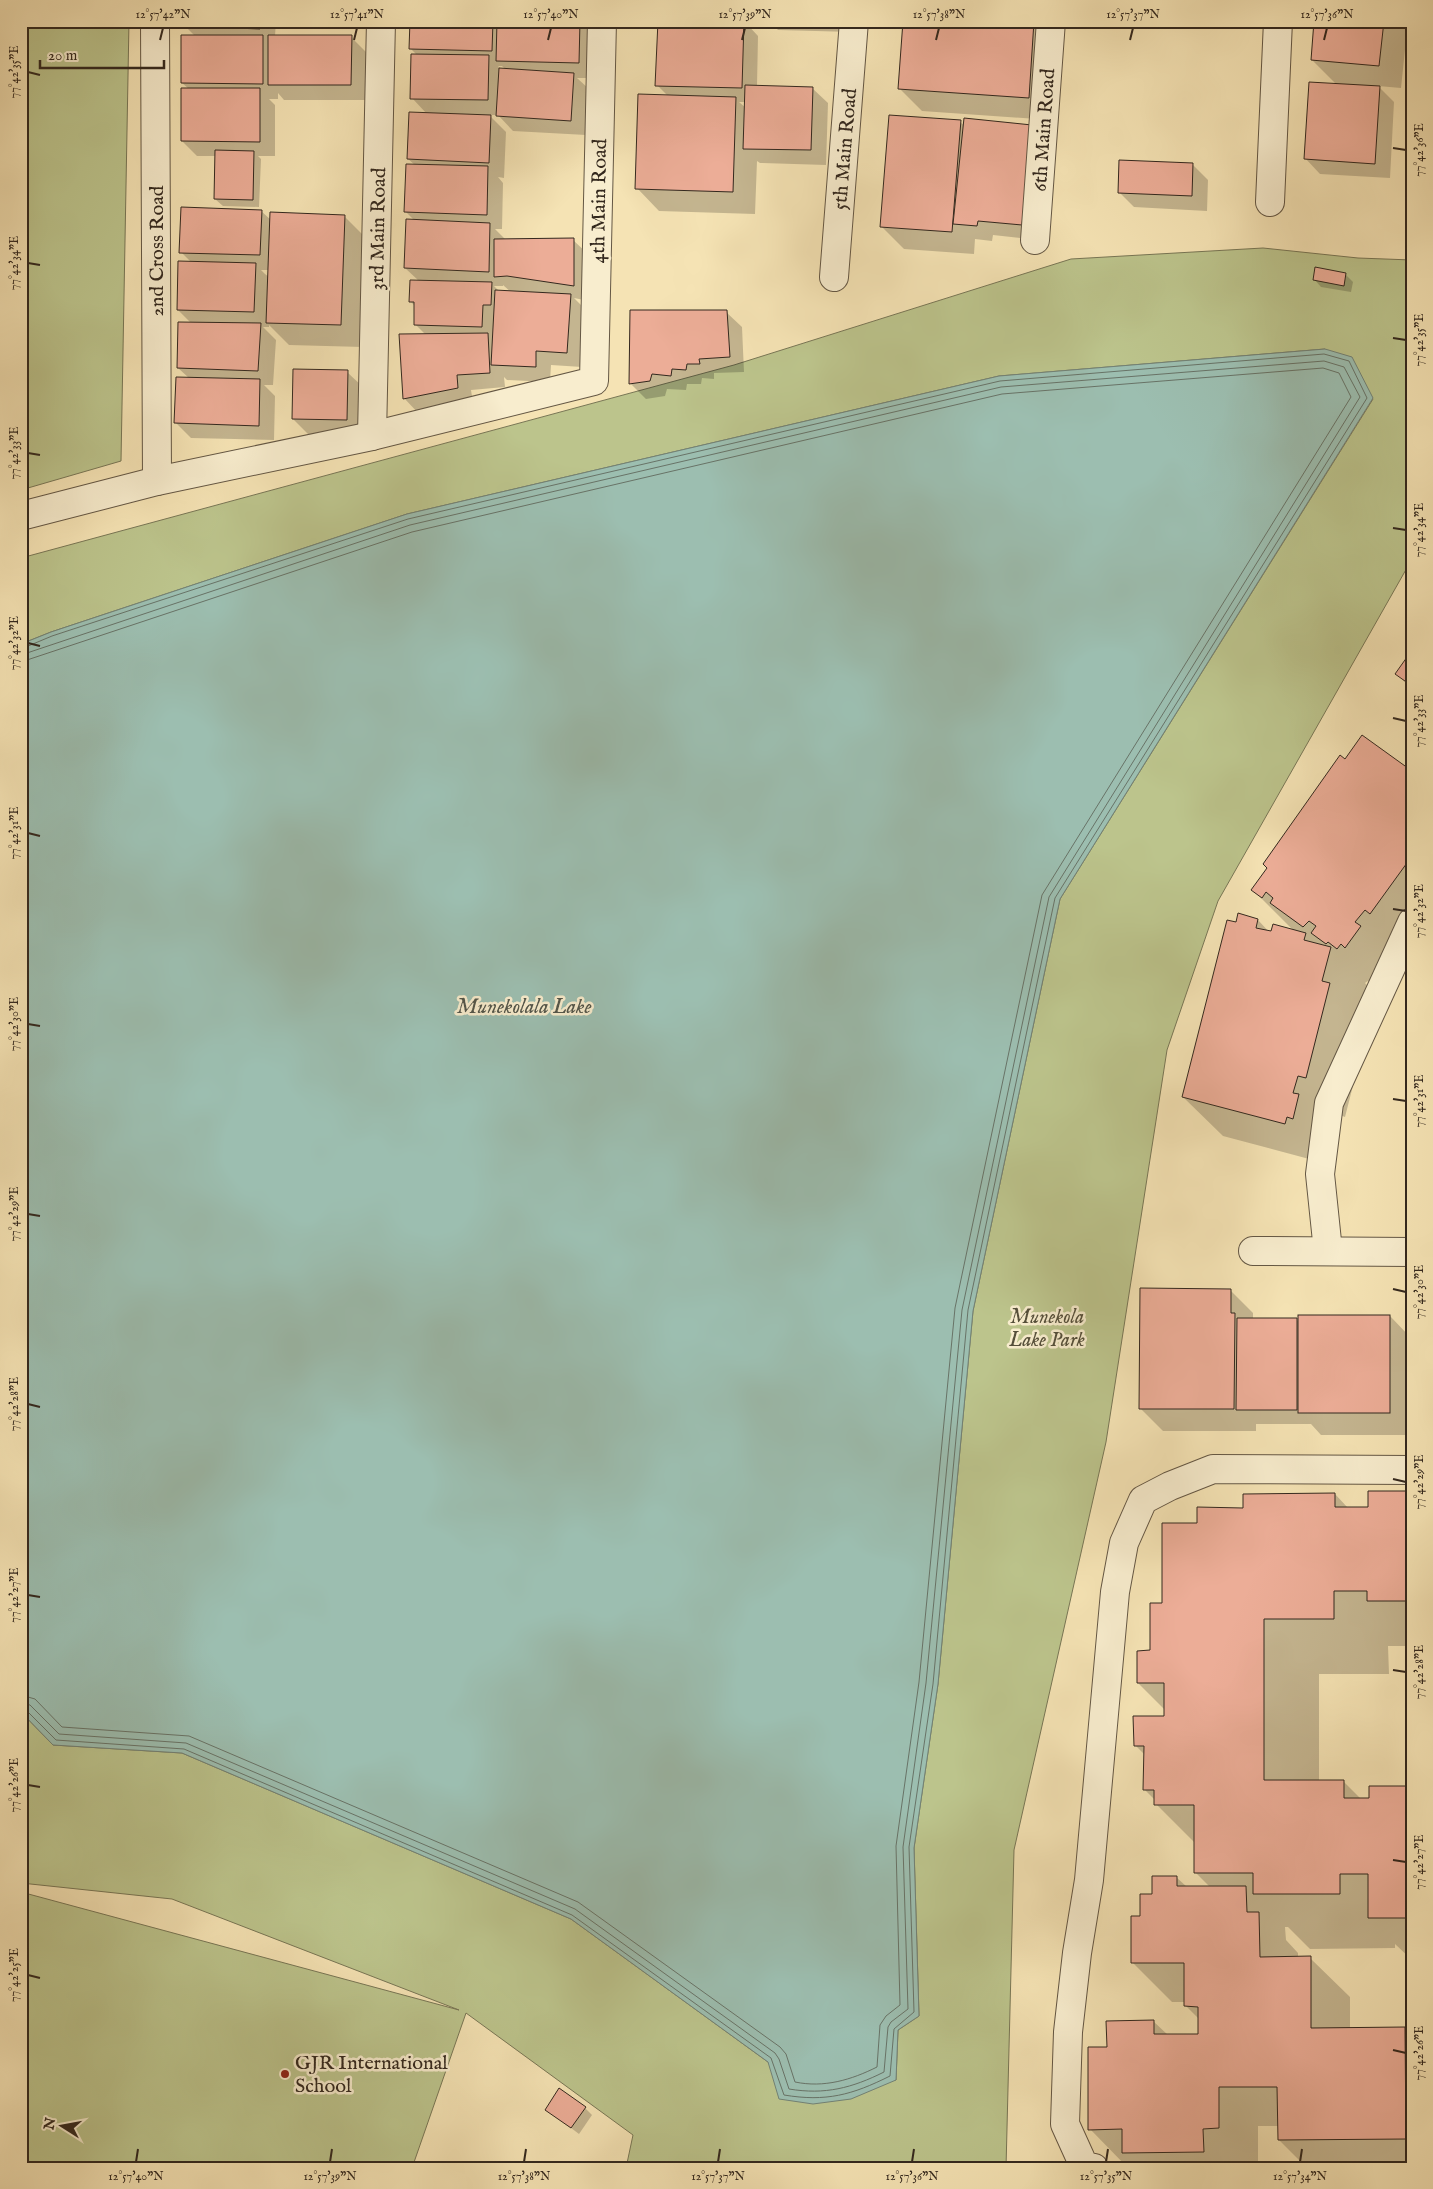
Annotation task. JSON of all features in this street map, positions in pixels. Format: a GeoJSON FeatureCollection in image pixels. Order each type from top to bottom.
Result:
{"type":"FeatureCollection","features":[{"type":"Feature","properties":{"kind":"street","name":"2nd Cross Road"},"geometry":{"type":"LineString","coordinates":[[155,21],[157,481]]}},
{"type":"Feature","properties":{"kind":"street","name":"3rd Main Road"},"geometry":{"type":"LineString","coordinates":[[372,436],[381,21]]}},
{"type":"Feature","properties":{"kind":"street","name":"4th Main Road"},"geometry":{"type":"LineString","coordinates":[[372,436],[594,381],[602,21]]}},
{"type":"Feature","properties":{"kind":"street","name":"5th Main Road"},"geometry":{"type":"LineString","coordinates":[[834,276],[854,21]]}},
{"type":"Feature","properties":{"kind":"street","name":"6th Main Road"},"geometry":{"type":"LineString","coordinates":[[1035,240],[1051,21]]}},
{"type":"Feature","properties":{"kind":"street"},"geometry":{"type":"LineString","coordinates":[[1270,202],[1278,21]]}},
{"type":"Feature","properties":{"kind":"street"},"geometry":{"type":"LineString","coordinates":[[21,516],[157,481],[372,436]]}},
{"type":"Feature","properties":{"kind":"street"},"geometry":{"type":"LineString","coordinates":[[1328,1251],[1320,1174],[1329,1103],[1410,928]]}},
{"type":"Feature","properties":{"kind":"street"},"geometry":{"type":"LineString","coordinates":[[1253,1250],[1412,1252]]}},
{"type":"Feature","properties":{"kind":"street"},"geometry":{"type":"LineString","coordinates":[[1094,2168],[1084,2166],[1064,2124],[1068,2032],[1089,1880],[1115,1592],[1124,1543],[1143,1500],[1170,1486],[1213,1469],[1412,1470]]}},
{"type":"Feature","properties":{"kind":"green space"},"geometry":{"type":"Polygon","coordinates":[[[21,21],[129,21],[121,461],[21,490],[21,21]]]}},
{"type":"Feature","properties":{"kind":"green space","name":"Munekola Lake Park"},"geometry":{"type":"Polygon","coordinates":[[[1263,248],[1358,258],[1412,260],[1412,559],[1218,901],[1167,1050],[1106,1442],[1014,1850],[1006,2168],[626,2168],[633,2135],[466,2013],[412,2168],[21,2168],[21,1892],[459,2010],[172,1899],[21,1883],[21,1712],[53,1745],[182,1753],[571,1919],[768,2062],[896,2080],[898,2030],[919,2016],[914,1848],[938,1684],[973,1311],[1060,899],[1373,399],[1325,349],[999,376],[407,514],[51,632],[21,644],[21,558],[734,365],[1071,259],[1263,248]]]}},
{"type":"Feature","properties":{"kind":"water","name":"Munekolala Lake"},"geometry":{"type":"Polygon","coordinates":[[[1325,349],[1352,357],[1373,398],[1060,899],[973,1311],[938,1684],[914,1848],[919,2016],[898,2030],[896,2080],[851,2099],[813,2104],[779,2099],[768,2062],[571,1919],[182,1753],[53,1745],[21,1712],[21,644],[51,632],[407,514],[999,376],[1325,349]]]}},
{"type":"Feature","properties":{"kind":"building"},"geometry":{"type":"Polygon","coordinates":[[[184,21],[260,21],[260,29],[184,26],[184,21]]]}},
{"type":"Feature","properties":{"kind":"building"},"geometry":{"type":"Polygon","coordinates":[[[410,21],[493,21],[492,51],[409,49],[410,21]]]}},
{"type":"Feature","properties":{"kind":"building"},"geometry":{"type":"Polygon","coordinates":[[[497,21],[580,21],[579,63],[496,61],[497,21]]]}},
{"type":"Feature","properties":{"kind":"building"},"geometry":{"type":"Polygon","coordinates":[[[658,21],[744,21],[742,88],[655,86],[658,21]]]}},
{"type":"Feature","properties":{"kind":"building"},"geometry":{"type":"Polygon","coordinates":[[[903,21],[1034,21],[1029,98],[898,89],[903,21]]]}},
{"type":"Feature","properties":{"kind":"building"},"geometry":{"type":"Polygon","coordinates":[[[1314,21],[1384,21],[1379,66],[1311,60],[1314,21]]]}},
{"type":"Feature","properties":{"kind":"building"},"geometry":{"type":"Polygon","coordinates":[[[181,35],[263,35],[263,84],[181,83],[181,35]]]}},
{"type":"Feature","properties":{"kind":"building"},"geometry":{"type":"Polygon","coordinates":[[[268,35],[352,35],[351,85],[268,85],[268,35]]]}},
{"type":"Feature","properties":{"kind":"building"},"geometry":{"type":"Polygon","coordinates":[[[411,54],[489,55],[488,100],[410,99],[411,54]]]}},
{"type":"Feature","properties":{"kind":"building"},"geometry":{"type":"Polygon","coordinates":[[[499,68],[574,73],[571,121],[496,116],[499,68]]]}},
{"type":"Feature","properties":{"kind":"building"},"geometry":{"type":"Polygon","coordinates":[[[1309,82],[1380,86],[1375,164],[1304,159],[1309,82]]]}},
{"type":"Feature","properties":{"kind":"building"},"geometry":{"type":"Polygon","coordinates":[[[745,85],[813,87],[811,150],[743,149],[745,85]]]}},
{"type":"Feature","properties":{"kind":"building"},"geometry":{"type":"Polygon","coordinates":[[[181,88],[260,88],[260,142],[181,141],[181,88]]]}},
{"type":"Feature","properties":{"kind":"building"},"geometry":{"type":"Polygon","coordinates":[[[638,94],[736,97],[733,192],[635,189],[638,94]]]}},
{"type":"Feature","properties":{"kind":"building"},"geometry":{"type":"Polygon","coordinates":[[[409,112],[491,115],[489,163],[407,159],[409,112]]]}},
{"type":"Feature","properties":{"kind":"building"},"geometry":{"type":"Polygon","coordinates":[[[889,115],[961,120],[952,232],[880,227],[889,115]]]}},
{"type":"Feature","properties":{"kind":"building"},"geometry":{"type":"Polygon","coordinates":[[[964,118],[1032,125],[1022,225],[978,221],[977,226],[953,224],[964,118]]]}},
{"type":"Feature","properties":{"kind":"building"},"geometry":{"type":"Polygon","coordinates":[[[215,150],[254,151],[253,200],[214,199],[215,150]]]}},
{"type":"Feature","properties":{"kind":"building"},"geometry":{"type":"Polygon","coordinates":[[[1119,160],[1193,163],[1192,196],[1118,193],[1119,160]]]}},
{"type":"Feature","properties":{"kind":"building"},"geometry":{"type":"Polygon","coordinates":[[[406,164],[488,166],[487,215],[404,212],[406,164]]]}},
{"type":"Feature","properties":{"kind":"building"},"geometry":{"type":"Polygon","coordinates":[[[181,207],[262,210],[260,255],[179,253],[181,207]]]}},
{"type":"Feature","properties":{"kind":"building"},"geometry":{"type":"Polygon","coordinates":[[[270,212],[345,215],[341,325],[266,323],[270,212]]]}},
{"type":"Feature","properties":{"kind":"building"},"geometry":{"type":"Polygon","coordinates":[[[406,219],[490,223],[489,272],[404,268],[406,219]]]}},
{"type":"Feature","properties":{"kind":"building"},"geometry":{"type":"Polygon","coordinates":[[[574,238],[574,286],[507,276],[494,277],[494,239],[574,238]]]}},
{"type":"Feature","properties":{"kind":"building"},"geometry":{"type":"Polygon","coordinates":[[[178,261],[256,263],[254,312],[177,310],[178,261]]]}},
{"type":"Feature","properties":{"kind":"building"},"geometry":{"type":"Polygon","coordinates":[[[1315,267],[1346,273],[1344,286],[1313,280],[1315,267]]]}},
{"type":"Feature","properties":{"kind":"building"},"geometry":{"type":"Polygon","coordinates":[[[410,280],[492,282],[491,305],[483,305],[482,327],[414,325],[414,302],[409,302],[410,280]]]}},
{"type":"Feature","properties":{"kind":"building"},"geometry":{"type":"Polygon","coordinates":[[[495,290],[571,294],[567,353],[536,351],[536,367],[491,365],[495,290]]]}},
{"type":"Feature","properties":{"kind":"building"},"geometry":{"type":"Polygon","coordinates":[[[630,310],[727,310],[730,357],[699,359],[700,364],[687,364],[686,370],[672,369],[671,376],[652,374],[650,381],[629,384],[630,310]]]}},
{"type":"Feature","properties":{"kind":"building"},"geometry":{"type":"Polygon","coordinates":[[[178,322],[261,323],[258,371],[177,368],[178,322]]]}},
{"type":"Feature","properties":{"kind":"building"},"geometry":{"type":"Polygon","coordinates":[[[488,333],[490,373],[457,375],[458,388],[403,399],[399,334],[488,333]]]}},
{"type":"Feature","properties":{"kind":"building"},"geometry":{"type":"Polygon","coordinates":[[[293,369],[348,370],[347,420],[292,419],[293,369]]]}},
{"type":"Feature","properties":{"kind":"building"},"geometry":{"type":"Polygon","coordinates":[[[176,377],[260,379],[259,426],[174,423],[176,377]]]}},
{"type":"Feature","properties":{"kind":"building"},"geometry":{"type":"Polygon","coordinates":[[[1412,650],[1412,686],[1395,674],[1412,650]]]}},
{"type":"Feature","properties":{"kind":"building"},"geometry":{"type":"Polygon","coordinates":[[[1362,735],[1412,771],[1412,856],[1370,914],[1365,910],[1355,922],[1361,926],[1345,948],[1341,944],[1337,949],[1328,942],[1326,944],[1311,933],[1316,926],[1309,921],[1303,927],[1270,903],[1273,898],[1266,892],[1262,898],[1251,890],[1267,868],[1263,864],[1340,755],[1345,759],[1362,735]]]}},
{"type":"Feature","properties":{"kind":"building"},"geometry":{"type":"Polygon","coordinates":[[[1238,913],[1258,919],[1256,928],[1271,931],[1273,924],[1306,933],[1304,940],[1331,947],[1322,981],[1330,983],[1306,1078],[1298,1076],[1293,1093],[1299,1094],[1293,1119],[1287,1117],[1285,1124],[1182,1097],[1227,920],[1236,922],[1238,913]]]}},
{"type":"Feature","properties":{"kind":"building"},"geometry":{"type":"Polygon","coordinates":[[[1140,1288],[1231,1289],[1231,1313],[1235,1313],[1234,1409],[1139,1409],[1140,1288]]]}},
{"type":"Feature","properties":{"kind":"building"},"geometry":{"type":"Polygon","coordinates":[[[1410,1308],[1412,1308],[1412,1415],[1410,1415],[1410,1308]]]}},
{"type":"Feature","properties":{"kind":"building"},"geometry":{"type":"Polygon","coordinates":[[[1298,1315],[1390,1315],[1390,1413],[1298,1413],[1298,1315]]]}},
{"type":"Feature","properties":{"kind":"building"},"geometry":{"type":"Polygon","coordinates":[[[1237,1318],[1297,1318],[1297,1410],[1236,1410],[1237,1318]]]}},
{"type":"Feature","properties":{"kind":"building"},"geometry":{"type":"Polygon","coordinates":[[[1368,1491],[1412,1491],[1412,1601],[1367,1601],[1367,1591],[1334,1591],[1334,1619],[1264,1619],[1264,1780],[1344,1780],[1344,1798],[1369,1798],[1369,1786],[1412,1786],[1412,1918],[1368,1918],[1368,1874],[1340,1874],[1340,1894],[1253,1894],[1253,1873],[1194,1873],[1194,1805],[1154,1805],[1154,1790],[1143,1790],[1144,1746],[1134,1746],[1133,1716],[1164,1716],[1164,1683],[1137,1683],[1137,1651],[1150,1650],[1150,1603],[1162,1603],[1162,1523],[1197,1523],[1197,1507],[1243,1508],[1243,1494],[1335,1493],[1335,1507],[1368,1507],[1368,1491]]]}},
{"type":"Feature","properties":{"kind":"building"},"geometry":{"type":"Polygon","coordinates":[[[1152,1876],[1177,1876],[1177,1886],[1246,1886],[1247,1912],[1259,1912],[1260,1957],[1311,1956],[1311,2028],[1405,2027],[1406,2139],[1278,2140],[1277,2087],[1219,2087],[1219,2128],[1203,2129],[1204,2152],[1122,2153],[1122,2129],[1088,2130],[1088,2047],[1107,2047],[1106,2021],[1154,2020],[1154,2034],[1198,2034],[1198,2007],[1184,2006],[1184,1963],[1131,1963],[1131,1916],[1140,1916],[1140,1894],[1152,1894],[1152,1876]]]}},
{"type":"Feature","properties":{"kind":"building"},"geometry":{"type":"Polygon","coordinates":[[[559,2088],[586,2107],[571,2128],[545,2110],[559,2088]]]}},
{"type":"Feature","properties":{"kind":"building"},"geometry":{"type":"Polygon","coordinates":[[[463,2163],[485,2168],[462,2168],[463,2163]]]}},
{"type":"Feature","properties":{"kind":"place","name":"GJR International School"},"geometry":{"type":"Point","coordinates":[285,2074]}}]}
